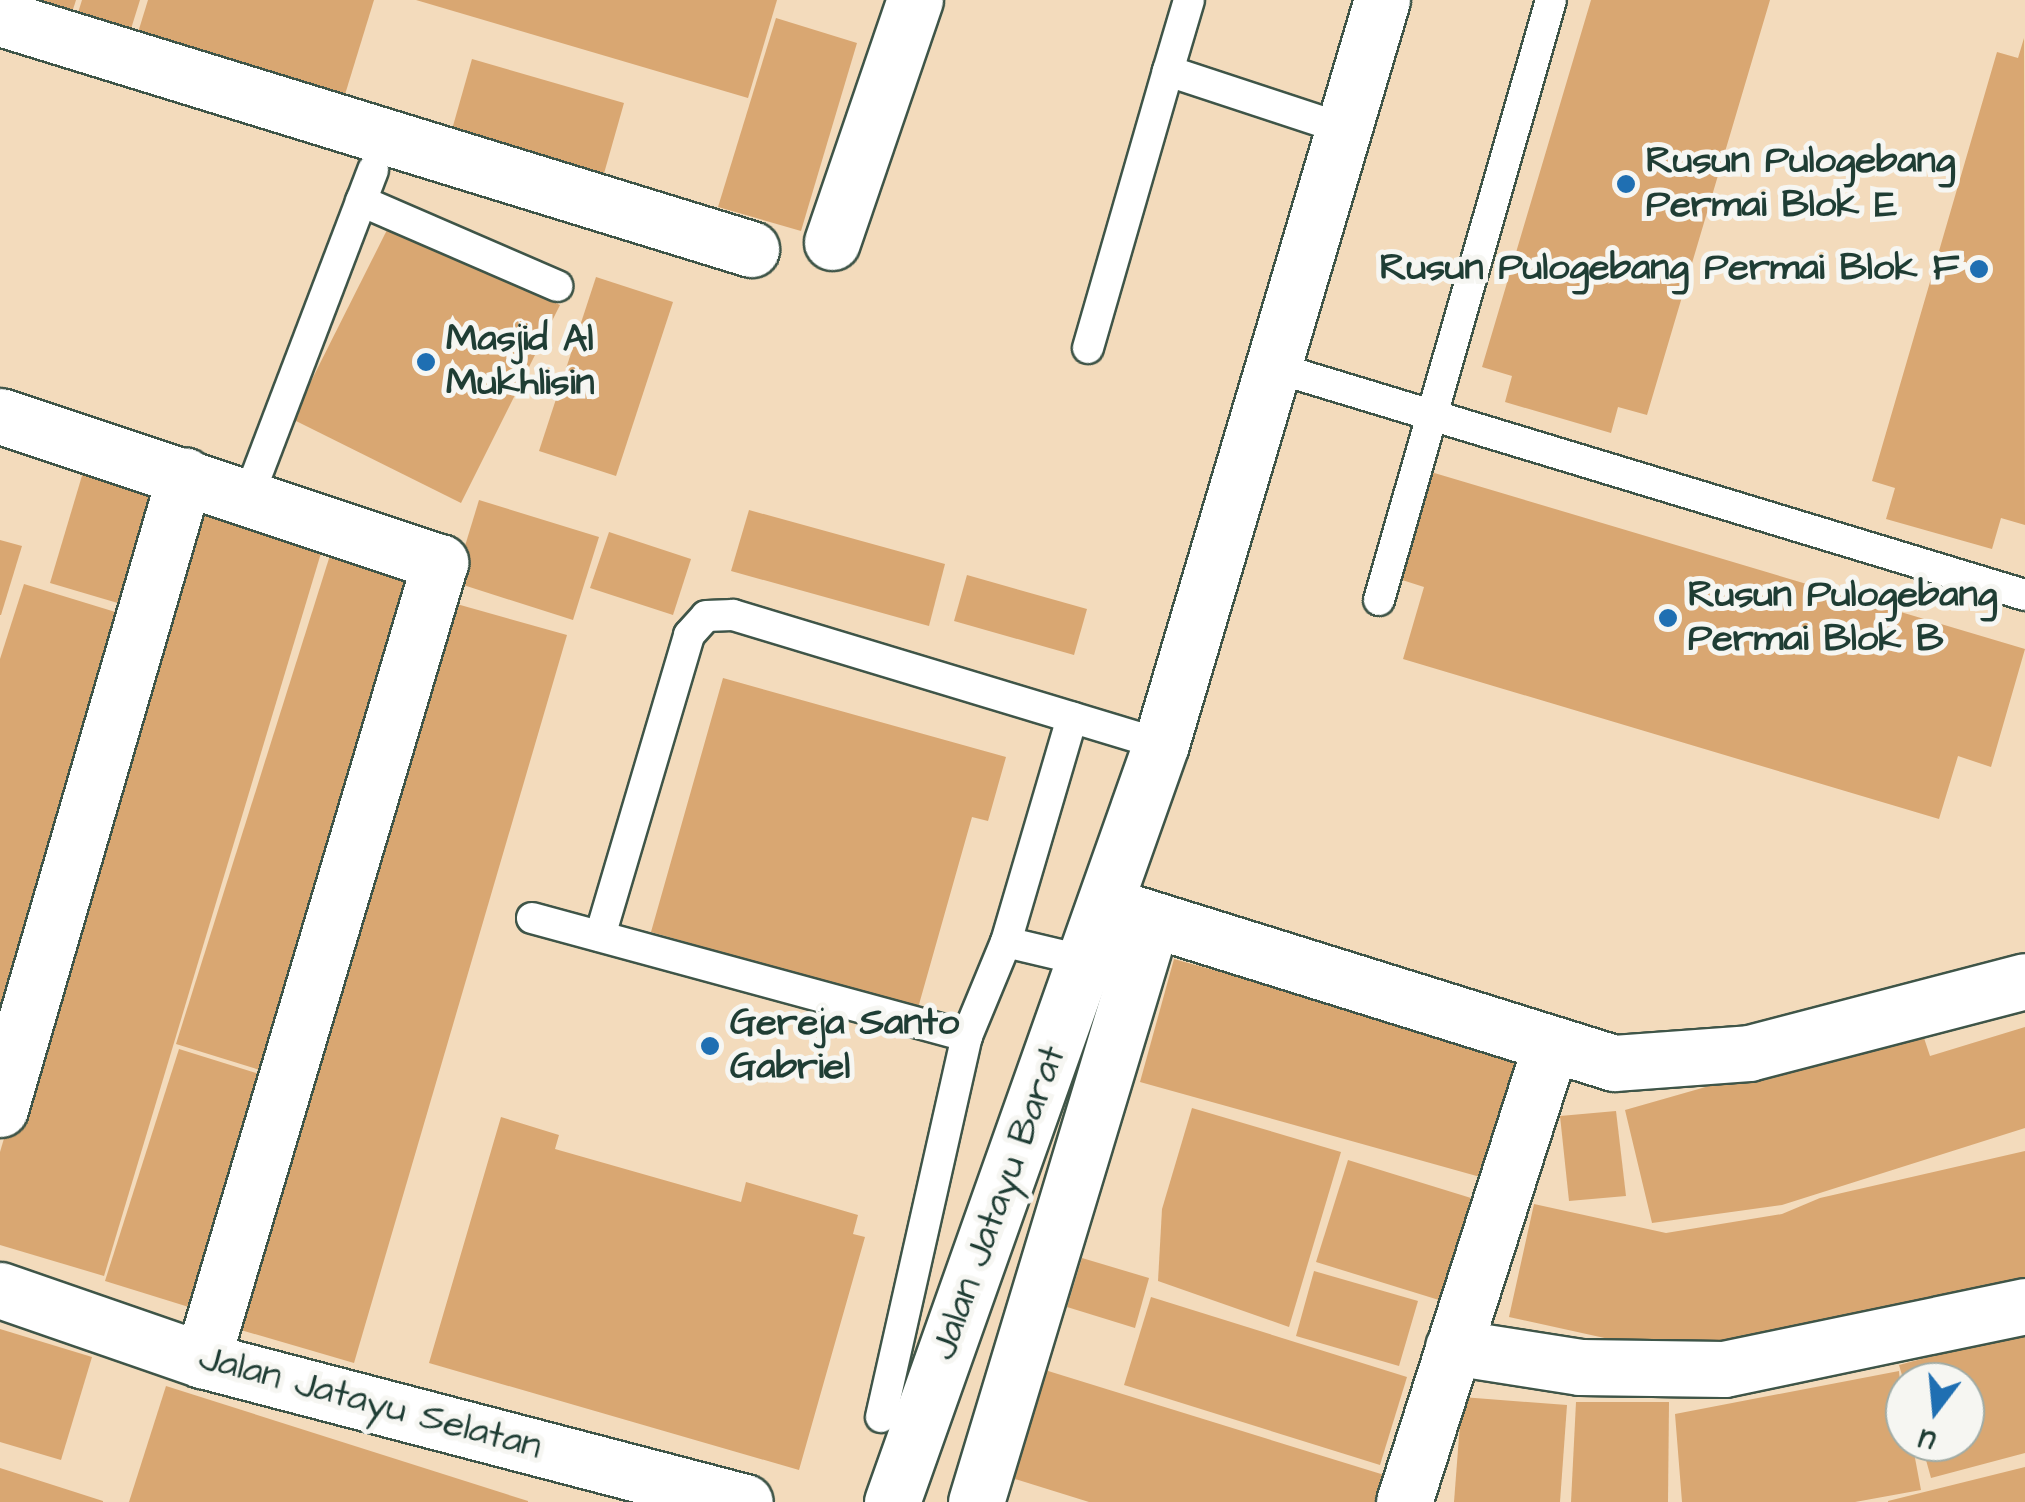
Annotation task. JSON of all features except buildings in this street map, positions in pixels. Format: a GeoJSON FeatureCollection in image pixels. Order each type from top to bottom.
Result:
{"type":"FeatureCollection","features":[{"type":"Feature","properties":{"kind":"street"},"geometry":{"type":"LineString","coordinates":[[832,242],[914,0]]}},
{"type":"Feature","properties":{"kind":"street"},"geometry":{"type":"LineString","coordinates":[[1382,0],[1161,744],[1129,912],[1614,1064],[1694,1062],[2025,981]]}},
{"type":"Feature","properties":{"kind":"street"},"geometry":{"type":"LineString","coordinates":[[0,18],[751,249]]}},
{"type":"Feature","properties":{"kind":"street"},"geometry":{"type":"LineString","coordinates":[[0,416],[436,557],[440,567],[202,1360]]}},
{"type":"Feature","properties":{"kind":"street"},"geometry":{"type":"LineString","coordinates":[[0,1109],[185,475]]}},
{"type":"Feature","properties":{"kind":"street","name":"Jalan Jatayu Barat"},"geometry":{"type":"LineString","coordinates":[[892,1502],[1086,960],[1129,912]]}},
{"type":"Feature","properties":{"kind":"street","name":"Jalan Jatayu Barat"},"geometry":{"type":"LineString","coordinates":[[976,1502],[1129,912]]}},
{"type":"Feature","properties":{"kind":"street"},"geometry":{"type":"LineString","coordinates":[[1404,1502],[1551,1044]]}},
{"type":"Feature","properties":{"kind":"street","name":"Jalan Jatayu Selatan"},"geometry":{"type":"LineString","coordinates":[[0,1290],[202,1360],[744,1502]]}},
{"type":"Feature","properties":{"kind":"street"},"geometry":{"type":"LineString","coordinates":[[1453,1348],[1580,1367],[1724,1370],[2025,1306]]}},
{"type":"Feature","properties":{"kind":"lane"},"geometry":{"type":"LineString","coordinates":[[1088,348],[1189,0]]}},
{"type":"Feature","properties":{"kind":"lane"},"geometry":{"type":"LineString","coordinates":[[1378,600],[1550,0]]}},
{"type":"Feature","properties":{"kind":"lane"},"geometry":{"type":"LineString","coordinates":[[1168,71],[1344,129]]}},
{"type":"Feature","properties":{"kind":"lane"},"geometry":{"type":"LineString","coordinates":[[248,496],[373,170]]}},
{"type":"Feature","properties":{"kind":"lane"},"geometry":{"type":"LineString","coordinates":[[361,201],[557,286]]}},
{"type":"Feature","properties":{"kind":"lane"},"geometry":{"type":"LineString","coordinates":[[1273,367],[2025,594]]}},
{"type":"Feature","properties":{"kind":"lane"},"geometry":{"type":"LineString","coordinates":[[600,936],[689,636],[706,616],[733,616],[1161,744]]}},
{"type":"Feature","properties":{"kind":"lane"},"geometry":{"type":"LineString","coordinates":[[881,1418],[967,1036],[1006,942],[1072,718]]}},
{"type":"Feature","properties":{"kind":"lane"},"geometry":{"type":"LineString","coordinates":[[532,918],[967,1036]]}},
{"type":"Feature","properties":{"kind":"lane"},"geometry":{"type":"LineString","coordinates":[[1006,942],[1086,960]]}},
{"type":"Feature","properties":{"kind":"place","name":"Rusun Pulogebang Permai Blok E"},"geometry":{"type":"Point","coordinates":[1626,184]}},
{"type":"Feature","properties":{"kind":"place","name":"Rusun Pulogebang Permai Blok F"},"geometry":{"type":"Point","coordinates":[1979,269]}},
{"type":"Feature","properties":{"kind":"place","name":"Masjid Al Mukhlisin"},"geometry":{"type":"Point","coordinates":[426,362]}},
{"type":"Feature","properties":{"kind":"place","name":"Rusun Pulogebang Permai Blok B"},"geometry":{"type":"Point","coordinates":[1668,618]}},
{"type":"Feature","properties":{"kind":"place","name":"Gereja Santo Gabriel"},"geometry":{"type":"Point","coordinates":[710,1046]}}]}
